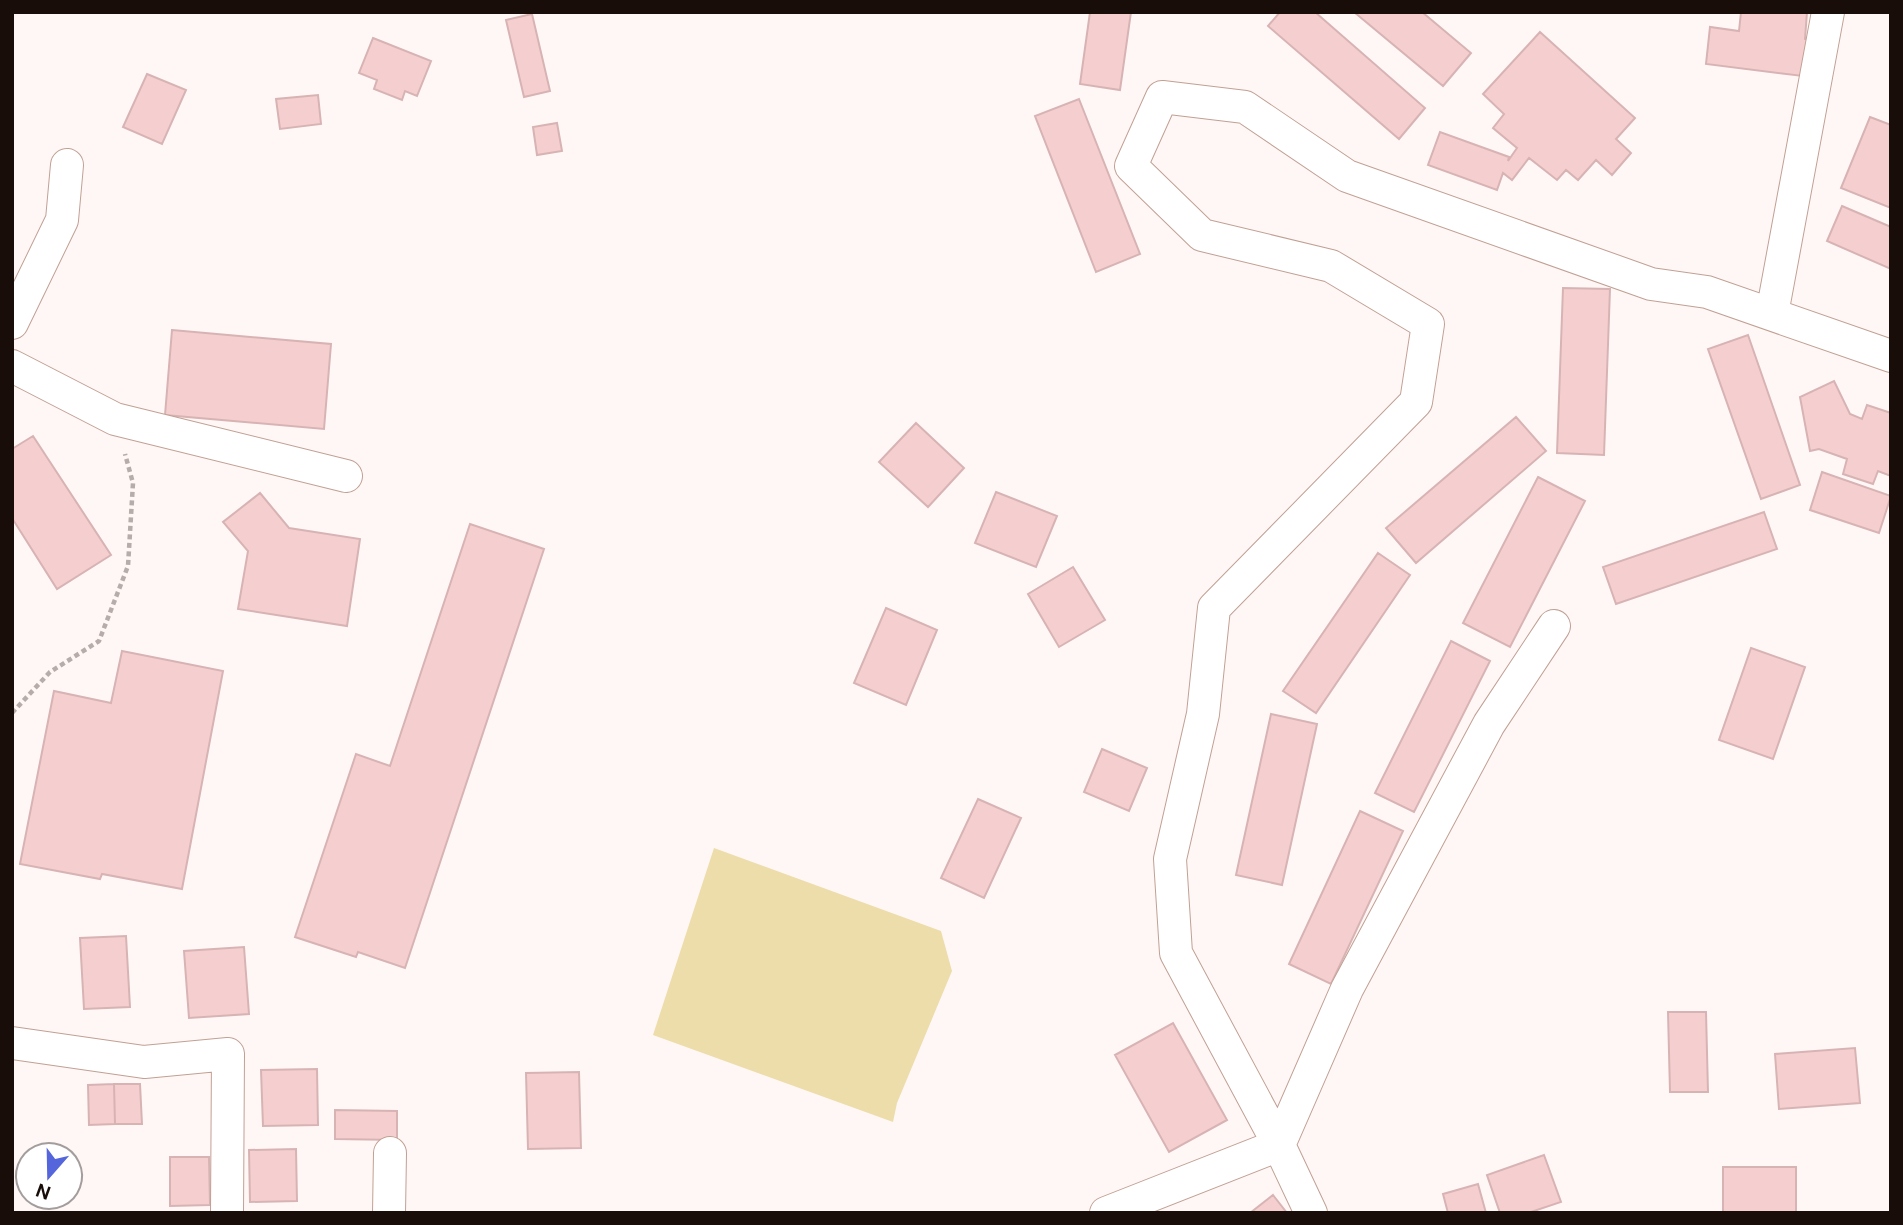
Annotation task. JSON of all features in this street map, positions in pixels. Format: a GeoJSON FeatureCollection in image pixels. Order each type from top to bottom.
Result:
{"type":"FeatureCollection","features":[{"type":"Feature","properties":{"kind":"street"},"geometry":{"type":"LineString","coordinates":[[1772,314],[1828,12]]}},
{"type":"Feature","properties":{"kind":"street"},"geometry":{"type":"LineString","coordinates":[[1311,1213],[1279,1145],[1176,953],[1170,859],[1203,714],[1214,608],[1416,402],[1428,324],[1331,266],[1202,235],[1131,166],[1162,97],[1245,107],[1347,176],[1651,284],[1707,292],[1891,356]]}},
{"type":"Feature","properties":{"kind":"street"},"geometry":{"type":"LineString","coordinates":[[12,323],[62,220],[67,164]]}},
{"type":"Feature","properties":{"kind":"street"},"geometry":{"type":"LineString","coordinates":[[12,366],[115,419],[346,476]]}},
{"type":"Feature","properties":{"kind":"street"},"geometry":{"type":"LineString","coordinates":[[1106,1213],[1279,1145],[1347,989],[1489,724],[1554,626]]}},
{"type":"Feature","properties":{"kind":"street"},"geometry":{"type":"LineString","coordinates":[[12,1043],[144,1062],[228,1054],[227,1213]]}},
{"type":"Feature","properties":{"kind":"street"},"geometry":{"type":"LineString","coordinates":[[389,1213],[390,1153]]}},
{"type":"Feature","properties":{"kind":"path"},"geometry":{"type":"LineString","coordinates":[[12,713],[50,672],[99,641],[128,566],[133,483],[115,419]]}},
{"type":"Feature","properties":{"kind":"shaded area"},"geometry":{"type":"Polygon","coordinates":[[[714,848],[941,931],[952,971],[897,1103],[893,1122],[653,1035],[714,848]]]}},
{"type":"Feature","properties":{"kind":"building"},"geometry":{"type":"Polygon","coordinates":[[[1090,12],[1131,12],[1120,90],[1080,84],[1090,12]]]}},
{"type":"Feature","properties":{"kind":"building"},"geometry":{"type":"Polygon","coordinates":[[[1280,12],[1315,12],[1425,108],[1399,139],[1268,26],[1280,12]]]}},
{"type":"Feature","properties":{"kind":"building"},"geometry":{"type":"Polygon","coordinates":[[[1354,12],[1422,12],[1471,53],[1443,86],[1354,12]]]}},
{"type":"Feature","properties":{"kind":"building"},"geometry":{"type":"Polygon","coordinates":[[[1741,12],[1807,12],[1805,39],[1815,41],[1811,77],[1706,64],[1710,27],[1739,31],[1741,12]]]}},
{"type":"Feature","properties":{"kind":"building"},"geometry":{"type":"Polygon","coordinates":[[[532,14],[550,91],[524,97],[506,20],[532,14]]]}},
{"type":"Feature","properties":{"kind":"building"},"geometry":{"type":"Polygon","coordinates":[[[1540,32],[1635,118],[1616,139],[1631,153],[1612,175],[1596,160],[1578,180],[1566,170],[1557,180],[1529,158],[1512,180],[1503,173],[1497,190],[1428,165],[1440,132],[1509,157],[1508,161],[1517,148],[1493,128],[1504,114],[1483,94],[1540,32]]]}},
{"type":"Feature","properties":{"kind":"building"},"geometry":{"type":"Polygon","coordinates":[[[373,38],[431,61],[417,96],[405,91],[402,100],[374,89],[377,80],[359,73],[373,38]]]}},
{"type":"Feature","properties":{"kind":"building"},"geometry":{"type":"Polygon","coordinates":[[[147,74],[186,90],[162,144],[123,127],[147,74]]]}},
{"type":"Feature","properties":{"kind":"building"},"geometry":{"type":"Polygon","coordinates":[[[318,95],[321,124],[280,129],[276,99],[318,95]]]}},
{"type":"Feature","properties":{"kind":"building"},"geometry":{"type":"Polygon","coordinates":[[[1079,99],[1140,254],[1096,272],[1035,116],[1079,99]]]}},
{"type":"Feature","properties":{"kind":"building"},"geometry":{"type":"Polygon","coordinates":[[[1870,117],[1891,125],[1891,208],[1841,188],[1870,117]]]}},
{"type":"Feature","properties":{"kind":"building"},"geometry":{"type":"Polygon","coordinates":[[[557,123],[562,151],[537,155],[533,127],[557,123]]]}},
{"type":"Feature","properties":{"kind":"building"},"geometry":{"type":"Polygon","coordinates":[[[1842,206],[1891,227],[1891,269],[1827,241],[1842,206]]]}},
{"type":"Feature","properties":{"kind":"building"},"geometry":{"type":"Polygon","coordinates":[[[1563,288],[1610,289],[1604,455],[1557,453],[1563,288]]]}},
{"type":"Feature","properties":{"kind":"building"},"geometry":{"type":"Polygon","coordinates":[[[172,330],[331,344],[324,429],[165,415],[172,330]]]}},
{"type":"Feature","properties":{"kind":"building"},"geometry":{"type":"Polygon","coordinates":[[[1748,335],[1800,485],[1761,499],[1708,349],[1748,335]]]}},
{"type":"Feature","properties":{"kind":"building"},"geometry":{"type":"Polygon","coordinates":[[[1834,381],[1850,414],[1862,419],[1867,405],[1891,413],[1891,476],[1878,471],[1873,484],[1843,474],[1847,459],[1819,449],[1810,451],[1800,397],[1834,381]]]}},
{"type":"Feature","properties":{"kind":"building"},"geometry":{"type":"Polygon","coordinates":[[[1516,417],[1546,451],[1416,563],[1386,528],[1516,417]]]}},
{"type":"Feature","properties":{"kind":"building"},"geometry":{"type":"Polygon","coordinates":[[[916,423],[964,468],[928,507],[879,462],[916,423]]]}},
{"type":"Feature","properties":{"kind":"building"},"geometry":{"type":"Polygon","coordinates":[[[33,436],[111,555],[57,589],[12,518],[12,449],[33,436]]]}},
{"type":"Feature","properties":{"kind":"building"},"geometry":{"type":"Polygon","coordinates":[[[1822,472],[1891,496],[1879,533],[1810,510],[1822,472]]]}},
{"type":"Feature","properties":{"kind":"building"},"geometry":{"type":"Polygon","coordinates":[[[1538,477],[1585,501],[1510,647],[1463,623],[1538,477]]]}},
{"type":"Feature","properties":{"kind":"building"},"geometry":{"type":"Polygon","coordinates":[[[996,492],[1057,516],[1036,567],[975,543],[996,492]]]}},
{"type":"Feature","properties":{"kind":"building"},"geometry":{"type":"Polygon","coordinates":[[[260,493],[289,528],[360,539],[347,626],[238,609],[248,551],[223,522],[260,493]]]}},
{"type":"Feature","properties":{"kind":"building"},"geometry":{"type":"Polygon","coordinates":[[[1764,512],[1777,549],[1616,604],[1603,567],[1764,512]]]}},
{"type":"Feature","properties":{"kind":"building"},"geometry":{"type":"Polygon","coordinates":[[[470,524],[544,549],[405,968],[358,952],[356,957],[295,937],[356,754],[390,766],[470,524]]]}},
{"type":"Feature","properties":{"kind":"building"},"geometry":{"type":"Polygon","coordinates":[[[1378,553],[1410,575],[1316,713],[1283,691],[1378,553]]]}},
{"type":"Feature","properties":{"kind":"building"},"geometry":{"type":"Polygon","coordinates":[[[1073,567],[1105,620],[1059,647],[1028,594],[1073,567]]]}},
{"type":"Feature","properties":{"kind":"building"},"geometry":{"type":"Polygon","coordinates":[[[886,608],[937,630],[906,705],[854,683],[886,608]]]}},
{"type":"Feature","properties":{"kind":"building"},"geometry":{"type":"Polygon","coordinates":[[[1451,641],[1490,661],[1414,812],[1375,793],[1451,641]]]}},
{"type":"Feature","properties":{"kind":"building"},"geometry":{"type":"Polygon","coordinates":[[[1751,648],[1805,667],[1773,759],[1719,740],[1751,648]]]}},
{"type":"Feature","properties":{"kind":"building"},"geometry":{"type":"Polygon","coordinates":[[[122,651],[223,671],[182,889],[102,874],[100,879],[20,864],[54,691],[111,703],[122,651]]]}},
{"type":"Feature","properties":{"kind":"building"},"geometry":{"type":"Polygon","coordinates":[[[1271,714],[1317,724],[1282,885],[1236,875],[1271,714]]]}},
{"type":"Feature","properties":{"kind":"building"},"geometry":{"type":"Polygon","coordinates":[[[1102,749],[1147,768],[1129,811],[1084,792],[1102,749]]]}},
{"type":"Feature","properties":{"kind":"building"},"geometry":{"type":"Polygon","coordinates":[[[978,799],[1021,818],[984,898],[941,878],[978,799]]]}},
{"type":"Feature","properties":{"kind":"building"},"geometry":{"type":"Polygon","coordinates":[[[1360,811],[1403,831],[1331,984],[1289,964],[1360,811]]]}},
{"type":"Feature","properties":{"kind":"building"},"geometry":{"type":"Polygon","coordinates":[[[126,936],[130,1007],[84,1009],[80,938],[126,936]]]}},
{"type":"Feature","properties":{"kind":"building"},"geometry":{"type":"Polygon","coordinates":[[[244,947],[249,1014],[189,1018],[184,951],[244,947]]]}},
{"type":"Feature","properties":{"kind":"building"},"geometry":{"type":"Polygon","coordinates":[[[1668,1012],[1706,1012],[1708,1092],[1670,1092],[1668,1012]]]}},
{"type":"Feature","properties":{"kind":"building"},"geometry":{"type":"Polygon","coordinates":[[[1173,1023],[1227,1120],[1169,1152],[1115,1055],[1173,1023]]]}},
{"type":"Feature","properties":{"kind":"building"},"geometry":{"type":"Polygon","coordinates":[[[1855,1048],[1860,1103],[1779,1109],[1775,1054],[1855,1048]]]}},
{"type":"Feature","properties":{"kind":"building"},"geometry":{"type":"Polygon","coordinates":[[[317,1069],[318,1125],[263,1126],[261,1070],[317,1069]]]}},
{"type":"Feature","properties":{"kind":"building"},"geometry":{"type":"Polygon","coordinates":[[[579,1072],[581,1148],[528,1149],[526,1073],[579,1072]]]}},
{"type":"Feature","properties":{"kind":"building"},"geometry":{"type":"Polygon","coordinates":[[[114,1084],[140,1084],[142,1124],[115,1124],[114,1084]]]}},
{"type":"Feature","properties":{"kind":"building"},"geometry":{"type":"Polygon","coordinates":[[[114,1084],[115,1124],[89,1125],[88,1085],[114,1084]]]}},
{"type":"Feature","properties":{"kind":"building"},"geometry":{"type":"Polygon","coordinates":[[[335,1110],[397,1111],[397,1140],[335,1139],[335,1110]]]}},
{"type":"Feature","properties":{"kind":"building"},"geometry":{"type":"Polygon","coordinates":[[[296,1149],[297,1201],[250,1202],[249,1150],[296,1149]]]}},
{"type":"Feature","properties":{"kind":"building"},"geometry":{"type":"Polygon","coordinates":[[[1544,1155],[1561,1202],[1528,1213],[1500,1213],[1487,1175],[1544,1155]]]}},
{"type":"Feature","properties":{"kind":"building"},"geometry":{"type":"Polygon","coordinates":[[[170,1157],[209,1157],[210,1205],[170,1206],[170,1157]]]}},
{"type":"Feature","properties":{"kind":"building"},"geometry":{"type":"Polygon","coordinates":[[[1723,1167],[1796,1167],[1796,1213],[1723,1213],[1723,1167]]]}},
{"type":"Feature","properties":{"kind":"building"},"geometry":{"type":"Polygon","coordinates":[[[1478,1184],[1486,1213],[1448,1213],[1443,1194],[1478,1184]]]}},
{"type":"Feature","properties":{"kind":"building"},"geometry":{"type":"Polygon","coordinates":[[[1273,1195],[1287,1213],[1250,1213],[1273,1195]]]}}]}
